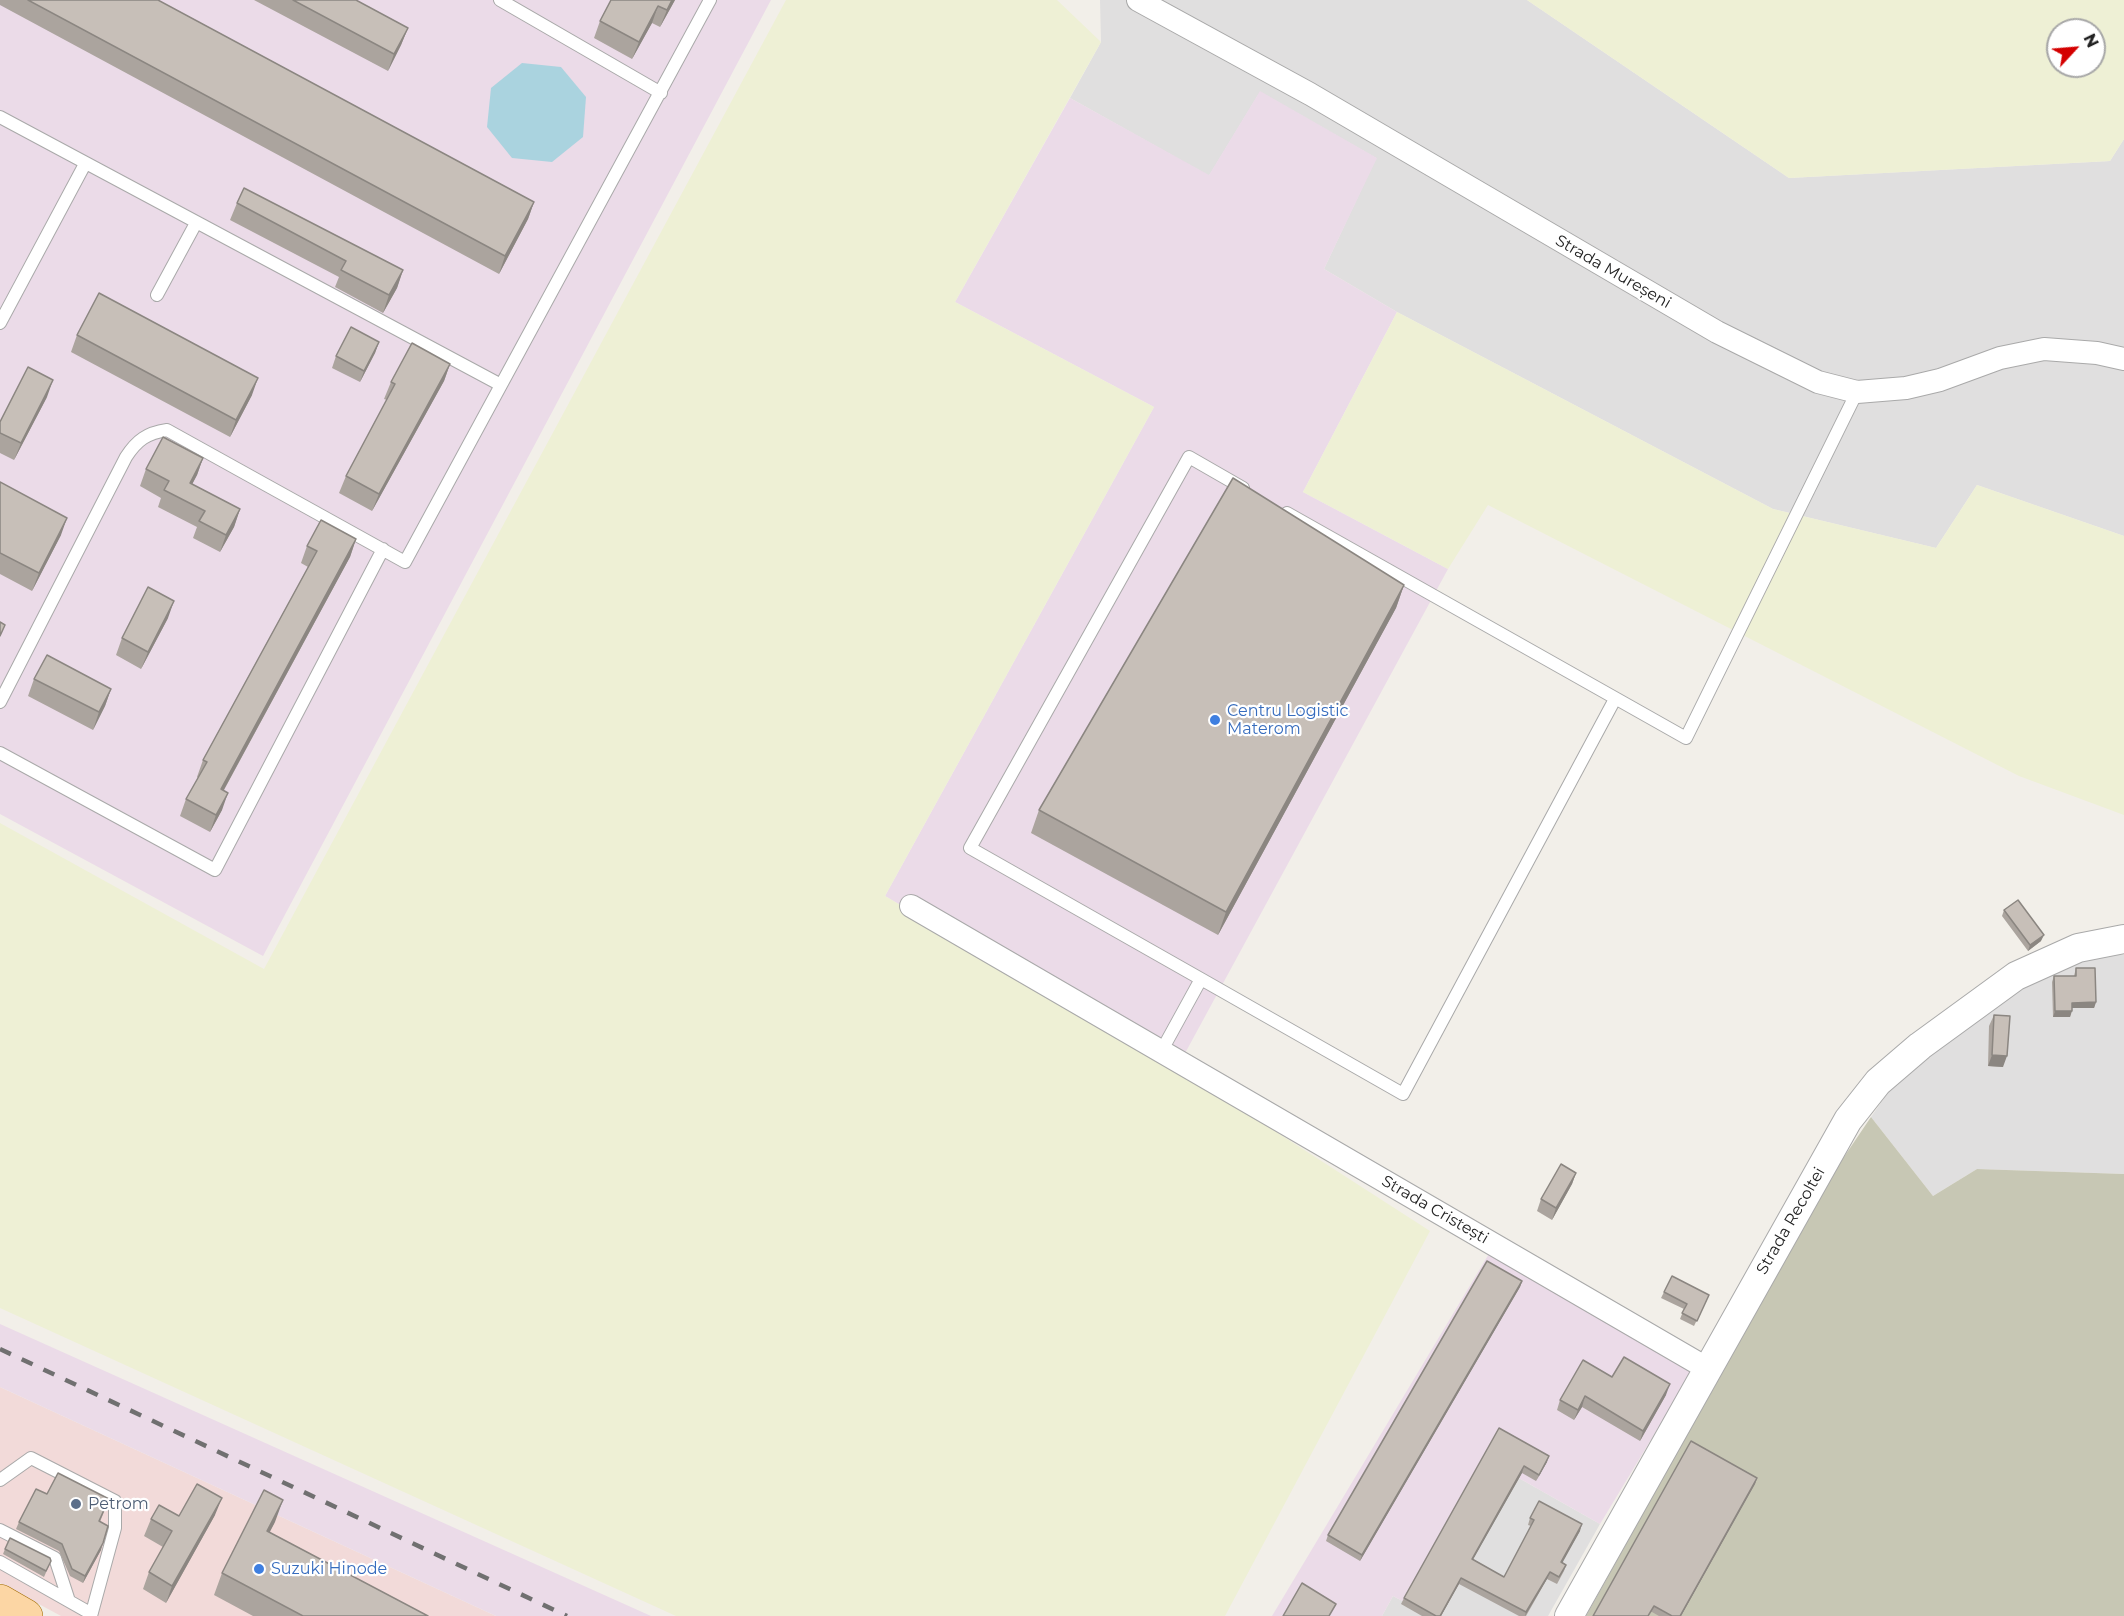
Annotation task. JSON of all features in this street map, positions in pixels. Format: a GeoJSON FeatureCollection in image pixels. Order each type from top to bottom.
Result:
{"type":"FeatureCollection","features":[{"type":"Feature","properties":{"kind":"main road"},"geometry":{"type":"LineString","coordinates":[[0,1601],[26,1616]]}},
{"type":"Feature","properties":{"kind":"street","name":"Strada Mureșeni"},"geometry":{"type":"LineString","coordinates":[[1138,0],[1310,94],[1717,332],[1818,382],[1857,392],[1906,388],[2000,358],[2044,349],[2097,352],[2124,359]]}},
{"type":"Feature","properties":{"kind":"street","name":"Strada Cristești"},"geometry":{"type":"LineString","coordinates":[[911,906],[1707,1369]]}},
{"type":"Feature","properties":{"kind":"street","name":"Strada Recoltei"},"geometry":{"type":"LineString","coordinates":[[1569,1616],[1848,1120],[1878,1082],[1937,1032],[2016,976],[2078,948],[2124,939]]}},
{"type":"Feature","properties":{"kind":"lane"},"geometry":{"type":"LineString","coordinates":[[500,0],[661,93]]}},
{"type":"Feature","properties":{"kind":"lane"},"geometry":{"type":"LineString","coordinates":[[0,702],[126,457],[136,442],[151,433],[167,430],[405,562],[710,0]]}},
{"type":"Feature","properties":{"kind":"lane"},"geometry":{"type":"LineString","coordinates":[[0,117],[501,385]]}},
{"type":"Feature","properties":{"kind":"lane"},"geometry":{"type":"LineString","coordinates":[[0,323],[85,164]]}},
{"type":"Feature","properties":{"kind":"lane"},"geometry":{"type":"LineString","coordinates":[[157,295],[196,223]]}},
{"type":"Feature","properties":{"kind":"lane"},"geometry":{"type":"LineString","coordinates":[[1272,504],[1686,738],[1857,392]]}},
{"type":"Feature","properties":{"kind":"lane"},"geometry":{"type":"LineString","coordinates":[[1251,493],[1189,457],[970,848],[1403,1094],[1615,699]]}},
{"type":"Feature","properties":{"kind":"lane"},"geometry":{"type":"LineString","coordinates":[[0,753],[215,870],[383,549]]}},
{"type":"Feature","properties":{"kind":"lane"},"geometry":{"type":"LineString","coordinates":[[1162,1050],[1201,979]]}},
{"type":"Feature","properties":{"kind":"lane"},"geometry":{"type":"LineString","coordinates":[[0,1480],[31,1458],[115,1501],[115,1528],[91,1615],[0,1562]]}},
{"type":"Feature","properties":{"kind":"lane"},"geometry":{"type":"LineString","coordinates":[[0,1530],[55,1558],[69,1601]]}},
{"type":"Feature","properties":{"kind":"shaded area"},"geometry":{"type":"Polygon","coordinates":[[[0,0],[771,0],[263,956],[0,814],[0,0]]]}},
{"type":"Feature","properties":{"kind":"shaded area"},"geometry":{"type":"Polygon","coordinates":[[[786,0],[1057,0],[1101,42],[955,302],[1154,407],[885,896],[1177,1068],[1430,1231],[1225,1616],[676,1616],[0,1308],[0,823],[264,969],[786,0]]]}},
{"type":"Feature","properties":{"kind":"shaded area"},"geometry":{"type":"Polygon","coordinates":[[[1100,0],[1527,0],[1789,178],[2110,161],[2124,139],[2124,536],[1977,485],[1936,548],[1773,509],[1397,312],[1324,269],[1376,158],[1260,92],[1209,176],[1070,98],[1101,42],[1100,0]]]}},
{"type":"Feature","properties":{"kind":"shaded area"},"geometry":{"type":"Polygon","coordinates":[[[1527,0],[2124,0],[2124,139],[2110,161],[1789,178],[1527,0]]]}},
{"type":"Feature","properties":{"kind":"shaded area"},"geometry":{"type":"Polygon","coordinates":[[[1260,91],[1377,158],[1324,269],[1397,312],[1303,492],[1448,569],[1177,1068],[885,896],[1154,407],[955,302],[1070,98],[1209,175],[1260,91]]]}},
{"type":"Feature","properties":{"kind":"shaded area"},"geometry":{"type":"Polygon","coordinates":[[[1397,312],[1773,509],[1936,548],[1977,485],[2124,536],[2124,815],[2019,776],[1488,505],[1448,569],[1303,492],[1397,312]]]}},
{"type":"Feature","properties":{"kind":"shaded area"},"geometry":{"type":"Polygon","coordinates":[[[2110,954],[2124,955],[2124,1174],[1977,1169],[1933,1196],[1871,1117],[1891,1088],[2001,994],[2037,971],[2110,954]]]}},
{"type":"Feature","properties":{"kind":"shaded area"},"geometry":{"type":"Polygon","coordinates":[[[1871,1117],[1933,1196],[1977,1169],[2124,1174],[2124,1616],[1586,1616],[1829,1179],[1871,1117]]]}},
{"type":"Feature","properties":{"kind":"shaded area"},"geometry":{"type":"Polygon","coordinates":[[[1493,1247],[1695,1367],[1600,1524],[1517,1477],[1431,1616],[1393,1596],[1382,1616],[1272,1616],[1493,1247]]]}},
{"type":"Feature","properties":{"kind":"shaded area"},"geometry":{"type":"Polygon","coordinates":[[[0,1324],[651,1616],[496,1616],[0,1387],[0,1324]]]}},
{"type":"Feature","properties":{"kind":"shaded area"},"geometry":{"type":"Polygon","coordinates":[[[0,1387],[496,1616],[61,1616],[0,1583],[0,1387]]]}},
{"type":"Feature","properties":{"kind":"shaded area"},"geometry":{"type":"Polygon","coordinates":[[[1517,1477],[1600,1524],[1548,1616],[1439,1616],[1517,1477]]]}},
{"type":"Feature","properties":{"kind":"shaded area"},"geometry":{"type":"Polygon","coordinates":[[[1393,1596],[1431,1616],[1382,1616],[1393,1596]]]}},
{"type":"Feature","properties":{"kind":"water"},"geometry":{"type":"Polygon","coordinates":[[[522,63],[561,67],[586,97],[583,137],[552,162],[512,158],[487,127],[491,88],[522,63]]]}},
{"type":"Feature","properties":{"kind":"building"},"geometry":{"type":"Polygon","coordinates":[[[28,0],[158,0],[534,202],[505,256],[28,0]]]}},
{"type":"Feature","properties":{"kind":"building"},"geometry":{"type":"Polygon","coordinates":[[[293,0],[356,0],[408,28],[394,54],[293,0]]]}},
{"type":"Feature","properties":{"kind":"building"},"geometry":{"type":"Polygon","coordinates":[[[611,0],[672,0],[667,10],[658,6],[639,42],[600,21],[611,0]]]}},
{"type":"Feature","properties":{"kind":"building"},"geometry":{"type":"Polygon","coordinates":[[[244,188],[403,270],[389,295],[341,270],[346,261],[237,203],[244,188]]]}},
{"type":"Feature","properties":{"kind":"building"},"geometry":{"type":"Polygon","coordinates":[[[99,293],[258,378],[236,420],[77,335],[99,293]]]}},
{"type":"Feature","properties":{"kind":"building"},"geometry":{"type":"Polygon","coordinates":[[[351,327],[379,342],[364,371],[336,356],[351,327]]]}},
{"type":"Feature","properties":{"kind":"building"},"geometry":{"type":"Polygon","coordinates":[[[412,343],[450,364],[379,494],[346,476],[395,384],[391,382],[412,343]]]}},
{"type":"Feature","properties":{"kind":"building"},"geometry":{"type":"Polygon","coordinates":[[[28,367],[53,380],[21,443],[0,433],[0,422],[28,367]]]}},
{"type":"Feature","properties":{"kind":"building"},"geometry":{"type":"Polygon","coordinates":[[[163,437],[203,458],[190,483],[240,509],[226,535],[199,521],[205,511],[164,490],[169,481],[146,469],[163,437]]]}},
{"type":"Feature","properties":{"kind":"building","name":"Centru Logistic Materom"},"geometry":{"type":"Polygon","coordinates":[[[1233,478],[1404,585],[1226,912],[1039,810],[1233,478]]]}},
{"type":"Feature","properties":{"kind":"building"},"geometry":{"type":"Polygon","coordinates":[[[0,482],[67,518],[39,573],[0,553],[0,482]]]}},
{"type":"Feature","properties":{"kind":"building"},"geometry":{"type":"Polygon","coordinates":[[[321,520],[356,539],[221,789],[228,793],[216,815],[186,799],[207,762],[203,760],[317,551],[307,546],[321,520]]]}},
{"type":"Feature","properties":{"kind":"building"},"geometry":{"type":"Polygon","coordinates":[[[148,587],[174,601],[148,652],[122,638],[148,587]]]}},
{"type":"Feature","properties":{"kind":"building"},"geometry":{"type":"Polygon","coordinates":[[[0,622],[5,625],[0,636],[0,622]]]}},
{"type":"Feature","properties":{"kind":"building"},"geometry":{"type":"Polygon","coordinates":[[[47,655],[111,689],[99,712],[34,679],[47,655]]]}},
{"type":"Feature","properties":{"kind":"building"},"geometry":{"type":"Polygon","coordinates":[[[2018,900],[2044,935],[2030,945],[2004,910],[2018,900]]]}},
{"type":"Feature","properties":{"kind":"building"},"geometry":{"type":"Polygon","coordinates":[[[2076,968],[2095,968],[2096,1002],[2072,1003],[2072,1011],[2055,1011],[2054,976],[2076,976],[2076,968]]]}},
{"type":"Feature","properties":{"kind":"building"},"geometry":{"type":"Polygon","coordinates":[[[1994,1015],[2010,1016],[2007,1056],[1992,1055],[1994,1015]]]}},
{"type":"Feature","properties":{"kind":"building"},"geometry":{"type":"Polygon","coordinates":[[[1561,1164],[1576,1173],[1556,1208],[1541,1199],[1561,1164]]]}},
{"type":"Feature","properties":{"kind":"building"},"geometry":{"type":"Polygon","coordinates":[[[1487,1261],[1522,1281],[1362,1555],[1328,1535],[1487,1261]]]}},
{"type":"Feature","properties":{"kind":"building"},"geometry":{"type":"Polygon","coordinates":[[[1672,1276],[1709,1295],[1697,1321],[1682,1313],[1687,1304],[1664,1292],[1672,1276]]]}},
{"type":"Feature","properties":{"kind":"building"},"geometry":{"type":"Polygon","coordinates":[[[1624,1357],[1670,1384],[1643,1431],[1585,1396],[1578,1410],[1560,1400],[1583,1360],[1612,1377],[1624,1357]]]}},
{"type":"Feature","properties":{"kind":"building"},"geometry":{"type":"Polygon","coordinates":[[[1499,1428],[1549,1456],[1539,1475],[1524,1466],[1472,1559],[1504,1577],[1534,1520],[1530,1518],[1539,1501],[1582,1524],[1561,1562],[1566,1565],[1559,1577],[1550,1572],[1526,1612],[1461,1578],[1440,1616],[1436,1616],[1404,1598],[1499,1428]]]}},
{"type":"Feature","properties":{"kind":"building"},"geometry":{"type":"Polygon","coordinates":[[[1691,1441],[1757,1478],[1680,1616],[1672,1616],[1654,1606],[1648,1616],[1593,1616],[1691,1441]]]}},
{"type":"Feature","properties":{"kind":"building"},"geometry":{"type":"Polygon","coordinates":[[[58,1473],[109,1499],[99,1521],[108,1526],[103,1543],[85,1576],[72,1569],[62,1544],[19,1522],[36,1489],[47,1494],[58,1473]]]}},
{"type":"Feature","properties":{"kind":"building"},"geometry":{"type":"Polygon","coordinates":[[[197,1484],[222,1498],[172,1586],[149,1572],[172,1531],[151,1519],[159,1505],[179,1516],[197,1484]]]}},
{"type":"Feature","properties":{"kind":"building"},"geometry":{"type":"Polygon","coordinates":[[[264,1490],[283,1500],[267,1531],[428,1616],[303,1616],[222,1573],[264,1490]]]}},
{"type":"Feature","properties":{"kind":"building"},"geometry":{"type":"Polygon","coordinates":[[[10,1538],[50,1558],[51,1561],[46,1571],[5,1549],[10,1538]]]}},
{"type":"Feature","properties":{"kind":"building"},"geometry":{"type":"Polygon","coordinates":[[[1302,1583],[1336,1604],[1329,1616],[1283,1616],[1302,1583]]]}},
{"type":"Feature","properties":{"kind":"railway"},"geometry":{"type":"LineString","coordinates":[[0,1349],[567,1616]]}},
{"type":"Feature","properties":{"kind":"place","name":"Centru Logistic Materom"},"geometry":{"type":"Point","coordinates":[1215,720]}},
{"type":"Feature","properties":{"kind":"place","name":"Petrom"},"geometry":{"type":"Point","coordinates":[76,1504]}},
{"type":"Feature","properties":{"kind":"place","name":"Suzuki Hinode"},"geometry":{"type":"Point","coordinates":[259,1569]}}]}
